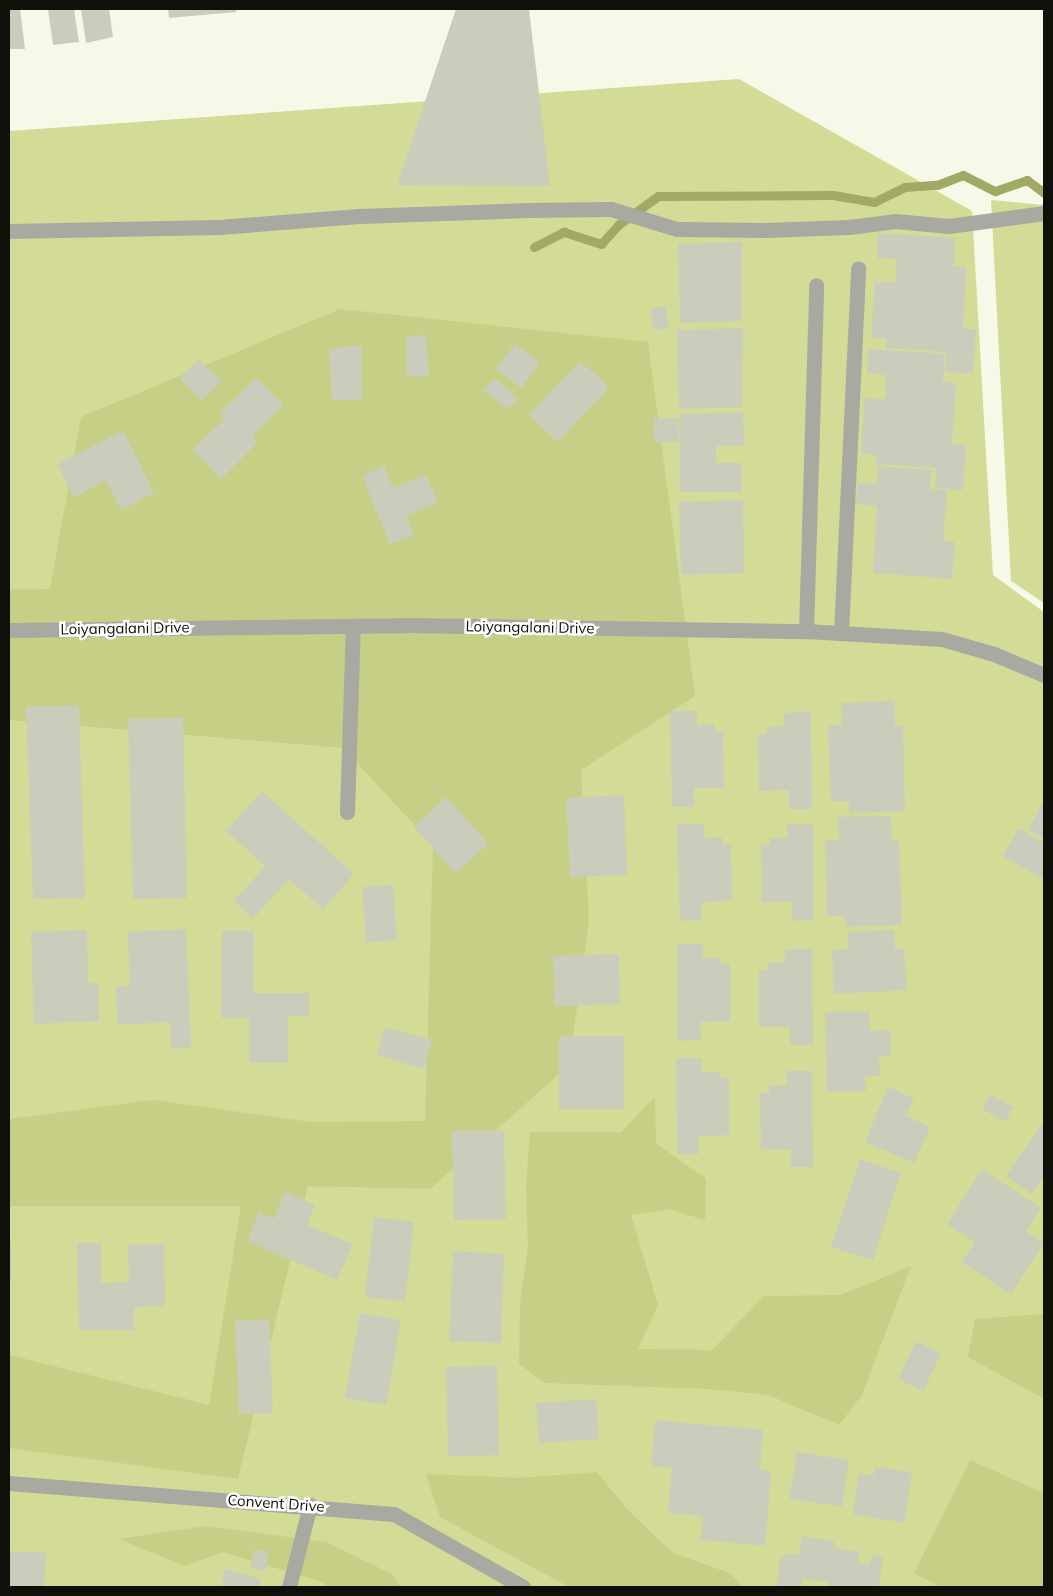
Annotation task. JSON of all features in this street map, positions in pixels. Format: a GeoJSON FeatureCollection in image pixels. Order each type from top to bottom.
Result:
{"type":"FeatureCollection","features":[{"type":"Feature","properties":{"kind":"street"},"geometry":{"type":"LineString","coordinates":[[9,231],[220,227],[359,216],[528,210],[611,209],[677,229],[755,230],[849,227],[895,221],[949,226],[1044,213]]}},
{"type":"Feature","properties":{"kind":"street"},"geometry":{"type":"LineString","coordinates":[[841,633],[858,268]]}},
{"type":"Feature","properties":{"kind":"street"},"geometry":{"type":"LineString","coordinates":[[806,631],[816,285]]}},
{"type":"Feature","properties":{"kind":"street"},"geometry":{"type":"LineString","coordinates":[[347,812],[353,626]]}},
{"type":"Feature","properties":{"kind":"street","name":"Loiyangalani Drive"},"geometry":{"type":"LineString","coordinates":[[9,630],[353,626],[806,631],[942,639],[1044,675]]}},
{"type":"Feature","properties":{"kind":"street","name":"Convent Drive"},"geometry":{"type":"LineString","coordinates":[[9,1483],[310,1505],[394,1514],[523,1587]]}},
{"type":"Feature","properties":{"kind":"street"},"geometry":{"type":"LineString","coordinates":[[289,1587],[310,1505]]}},
{"type":"Feature","properties":{"kind":"green space"},"geometry":{"type":"Polygon","coordinates":[[[739,79],[972,211],[993,575],[1044,612],[1044,1587],[9,1587],[9,131],[739,79]]]}},
{"type":"Feature","properties":{"kind":"green space"},"geometry":{"type":"Polygon","coordinates":[[[991,200],[1044,205],[1044,603],[1011,581],[991,200]]]}},
{"type":"Feature","properties":{"kind":"green space"},"geometry":{"type":"Polygon","coordinates":[[[340,309],[648,342],[695,696],[581,770],[589,921],[569,1065],[430,1189],[308,1186],[238,1479],[9,1448],[9,1355],[209,1405],[241,1206],[9,1206],[9,1119],[153,1100],[311,1122],[425,1121],[433,845],[343,748],[9,720],[9,590],[50,589],[81,417],[340,309]]]}},
{"type":"Feature","properties":{"kind":"green space"},"geometry":{"type":"Polygon","coordinates":[[[655,1097],[656,1143],[706,1179],[705,1220],[668,1209],[631,1215],[658,1305],[638,1349],[712,1350],[764,1296],[840,1295],[911,1266],[862,1395],[839,1425],[768,1395],[707,1389],[545,1383],[519,1364],[520,1304],[528,1247],[526,1187],[530,1132],[621,1132],[655,1097]]]}},
{"type":"Feature","properties":{"kind":"green space"},"geometry":{"type":"Polygon","coordinates":[[[1044,1314],[1044,1399],[968,1357],[975,1319],[1044,1314]]]}},
{"type":"Feature","properties":{"kind":"green space"},"geometry":{"type":"Polygon","coordinates":[[[970,1460],[1044,1493],[1044,1587],[940,1587],[914,1573],[970,1460]]]}},
{"type":"Feature","properties":{"kind":"green space"},"geometry":{"type":"Polygon","coordinates":[[[597,1472],[628,1510],[673,1553],[730,1573],[743,1587],[569,1587],[440,1517],[426,1474],[520,1478],[597,1472]]]}},
{"type":"Feature","properties":{"kind":"green space"},"geometry":{"type":"Polygon","coordinates":[[[205,1526],[326,1542],[392,1574],[401,1587],[329,1587],[322,1582],[222,1552],[185,1566],[119,1539],[205,1526]]]}},
{"type":"Feature","properties":{"kind":"building"},"geometry":{"type":"Polygon","coordinates":[[[9,9],[20,9],[25,49],[9,49],[9,9]]]}},
{"type":"Feature","properties":{"kind":"building"},"geometry":{"type":"Polygon","coordinates":[[[48,9],[74,9],[79,42],[53,45],[48,9]]]}},
{"type":"Feature","properties":{"kind":"building"},"geometry":{"type":"Polygon","coordinates":[[[81,9],[109,9],[113,37],[86,43],[81,9]]]}},
{"type":"Feature","properties":{"kind":"building"},"geometry":{"type":"Polygon","coordinates":[[[168,9],[235,9],[237,12],[169,18],[168,9]]]}},
{"type":"Feature","properties":{"kind":"building"},"geometry":{"type":"Polygon","coordinates":[[[456,9],[529,9],[550,186],[397,185],[456,9]]]}},
{"type":"Feature","properties":{"kind":"building"},"geometry":{"type":"Polygon","coordinates":[[[878,233],[955,238],[954,266],[966,267],[963,329],[976,329],[973,374],[945,372],[947,352],[886,348],[887,339],[871,338],[875,282],[895,283],[897,259],[877,258],[878,233]]]}},
{"type":"Feature","properties":{"kind":"building"},"geometry":{"type":"Polygon","coordinates":[[[742,242],[742,321],[680,323],[678,244],[742,242]]]}},
{"type":"Feature","properties":{"kind":"building"},"geometry":{"type":"Polygon","coordinates":[[[666,306],[669,328],[653,330],[651,308],[666,306]]]}},
{"type":"Feature","properties":{"kind":"building"},"geometry":{"type":"Polygon","coordinates":[[[743,328],[742,407],[679,409],[677,330],[743,328]]]}},
{"type":"Feature","properties":{"kind":"building"},"geometry":{"type":"Polygon","coordinates":[[[426,335],[429,377],[407,376],[406,336],[426,335]]]}},
{"type":"Feature","properties":{"kind":"building"},"geometry":{"type":"Polygon","coordinates":[[[515,344],[540,363],[521,388],[496,369],[515,344]]]}},
{"type":"Feature","properties":{"kind":"building"},"geometry":{"type":"Polygon","coordinates":[[[361,345],[362,399],[332,401],[329,349],[361,345]]]}},
{"type":"Feature","properties":{"kind":"building"},"geometry":{"type":"Polygon","coordinates":[[[868,349],[945,354],[943,382],[956,383],[952,444],[966,445],[963,490],[935,488],[936,468],[876,464],[877,455],[861,454],[864,398],[885,399],[886,375],[867,374],[868,349]]]}},
{"type":"Feature","properties":{"kind":"building"},"geometry":{"type":"Polygon","coordinates":[[[199,359],[221,381],[202,401],[179,379],[199,359]]]}},
{"type":"Feature","properties":{"kind":"building"},"geometry":{"type":"Polygon","coordinates":[[[580,361],[609,387],[558,442],[529,415],[580,361]]]}},
{"type":"Feature","properties":{"kind":"building"},"geometry":{"type":"Polygon","coordinates":[[[256,377],[284,405],[253,435],[257,443],[221,479],[193,450],[225,419],[219,413],[256,377]]]}},
{"type":"Feature","properties":{"kind":"building"},"geometry":{"type":"Polygon","coordinates":[[[495,378],[518,398],[508,409],[483,390],[495,378]]]}},
{"type":"Feature","properties":{"kind":"building"},"geometry":{"type":"Polygon","coordinates":[[[743,412],[744,446],[716,446],[716,463],[742,463],[742,492],[680,492],[679,414],[743,412]]]}},
{"type":"Feature","properties":{"kind":"building"},"geometry":{"type":"Polygon","coordinates":[[[653,418],[678,418],[678,442],[654,442],[653,418]]]}},
{"type":"Feature","properties":{"kind":"building"},"geometry":{"type":"Polygon","coordinates":[[[123,431],[154,493],[121,510],[106,480],[74,497],[57,464],[123,431]]]}},
{"type":"Feature","properties":{"kind":"building"},"geometry":{"type":"Polygon","coordinates":[[[384,466],[393,488],[426,474],[438,503],[406,516],[414,535],[390,544],[362,476],[384,466]]]}},
{"type":"Feature","properties":{"kind":"building"},"geometry":{"type":"Polygon","coordinates":[[[878,466],[932,470],[930,489],[947,490],[943,541],[955,542],[952,579],[873,573],[877,506],[856,504],[858,483],[877,484],[878,466]]]}},
{"type":"Feature","properties":{"kind":"building"},"geometry":{"type":"Polygon","coordinates":[[[743,500],[744,573],[681,575],[679,502],[743,500]]]}},
{"type":"Feature","properties":{"kind":"building"},"geometry":{"type":"Polygon","coordinates":[[[894,701],[895,726],[903,726],[905,811],[849,813],[849,801],[831,801],[828,726],[842,725],[841,703],[894,701]]]}},
{"type":"Feature","properties":{"kind":"building"},"geometry":{"type":"Polygon","coordinates":[[[79,705],[85,898],[33,899],[26,707],[79,705]]]}},
{"type":"Feature","properties":{"kind":"building"},"geometry":{"type":"Polygon","coordinates":[[[670,711],[697,711],[697,725],[714,724],[715,731],[723,731],[724,788],[694,788],[694,807],[672,807],[670,711]]]}},
{"type":"Feature","properties":{"kind":"building"},"geometry":{"type":"Polygon","coordinates":[[[811,712],[812,809],[789,809],[789,790],[759,791],[758,734],[767,734],[767,727],[785,726],[784,713],[811,712]]]}},
{"type":"Feature","properties":{"kind":"building"},"geometry":{"type":"Polygon","coordinates":[[[183,718],[187,898],[133,899],[128,719],[183,718]]]}},
{"type":"Feature","properties":{"kind":"building"},"geometry":{"type":"Polygon","coordinates":[[[262,791],[354,874],[323,909],[289,879],[253,919],[234,901],[265,866],[226,831],[262,791]]]}},
{"type":"Feature","properties":{"kind":"building"},"geometry":{"type":"Polygon","coordinates":[[[624,795],[627,875],[570,877],[566,798],[624,795]]]}},
{"type":"Feature","properties":{"kind":"building"},"geometry":{"type":"Polygon","coordinates":[[[446,797],[488,844],[456,873],[414,827],[446,797]]]}},
{"type":"Feature","properties":{"kind":"building"},"geometry":{"type":"Polygon","coordinates":[[[1044,800],[1044,838],[1028,830],[1044,800]]]}},
{"type":"Feature","properties":{"kind":"building"},"geometry":{"type":"Polygon","coordinates":[[[891,816],[892,841],[899,840],[902,925],[846,927],[845,916],[827,916],[825,840],[839,840],[838,817],[891,816]]]}},
{"type":"Feature","properties":{"kind":"building"},"geometry":{"type":"Polygon","coordinates":[[[677,824],[704,824],[704,838],[722,837],[722,844],[731,844],[732,900],[702,902],[702,920],[680,921],[677,824]]]}},
{"type":"Feature","properties":{"kind":"building"},"geometry":{"type":"Polygon","coordinates":[[[787,824],[813,824],[814,920],[792,921],[792,902],[762,902],[761,845],[770,845],[770,838],[788,838],[787,824]]]}},
{"type":"Feature","properties":{"kind":"building"},"geometry":{"type":"Polygon","coordinates":[[[1018,828],[1044,843],[1044,879],[1003,856],[1018,828]]]}},
{"type":"Feature","properties":{"kind":"building"},"geometry":{"type":"Polygon","coordinates":[[[393,885],[397,940],[366,942],[362,887],[393,885]]]}},
{"type":"Feature","properties":{"kind":"building"},"geometry":{"type":"Polygon","coordinates":[[[186,929],[191,1048],[171,1049],[170,1022],[117,1025],[116,986],[130,985],[128,932],[186,929]]]}},
{"type":"Feature","properties":{"kind":"building"},"geometry":{"type":"Polygon","coordinates":[[[87,930],[88,983],[98,982],[99,1021],[34,1024],[31,932],[87,930]]]}},
{"type":"Feature","properties":{"kind":"building"},"geometry":{"type":"Polygon","coordinates":[[[894,930],[895,949],[904,949],[907,990],[834,994],[832,950],[849,949],[848,932],[894,930]]]}},
{"type":"Feature","properties":{"kind":"building"},"geometry":{"type":"Polygon","coordinates":[[[222,931],[254,931],[253,993],[309,993],[309,1016],[288,1016],[288,1063],[249,1063],[249,1018],[221,1018],[222,931]]]}},
{"type":"Feature","properties":{"kind":"building"},"geometry":{"type":"Polygon","coordinates":[[[677,944],[703,944],[703,958],[721,958],[721,964],[730,964],[730,1021],[700,1022],[701,1040],[678,1041],[677,944]]]}},
{"type":"Feature","properties":{"kind":"building"},"geometry":{"type":"Polygon","coordinates":[[[785,949],[812,949],[813,1045],[790,1045],[790,1027],[759,1027],[759,970],[768,970],[768,963],[785,963],[785,949]]]}},
{"type":"Feature","properties":{"kind":"building"},"geometry":{"type":"Polygon","coordinates":[[[619,954],[620,1004],[555,1006],[553,956],[619,954]]]}},
{"type":"Feature","properties":{"kind":"building"},"geometry":{"type":"Polygon","coordinates":[[[869,1011],[870,1031],[890,1030],[891,1056],[879,1056],[880,1076],[865,1076],[866,1091],[827,1092],[825,1012],[869,1011]]]}},
{"type":"Feature","properties":{"kind":"building"},"geometry":{"type":"Polygon","coordinates":[[[385,1027],[432,1040],[424,1069],[377,1055],[385,1027]]]}},
{"type":"Feature","properties":{"kind":"building"},"geometry":{"type":"Polygon","coordinates":[[[559,1036],[624,1036],[624,1109],[559,1109],[559,1036]]]}},
{"type":"Feature","properties":{"kind":"building"},"geometry":{"type":"Polygon","coordinates":[[[676,1058],[701,1058],[702,1072],[720,1072],[719,1079],[729,1078],[729,1135],[699,1136],[699,1154],[677,1154],[676,1058]]]}},
{"type":"Feature","properties":{"kind":"building"},"geometry":{"type":"Polygon","coordinates":[[[786,1071],[812,1071],[813,1167],[791,1167],[791,1149],[761,1149],[760,1093],[769,1093],[769,1086],[787,1085],[786,1071]]]}},
{"type":"Feature","properties":{"kind":"building"},"geometry":{"type":"Polygon","coordinates":[[[888,1087],[914,1098],[906,1116],[930,1127],[914,1163],[865,1142],[888,1087]]]}},
{"type":"Feature","properties":{"kind":"building"},"geometry":{"type":"Polygon","coordinates":[[[990,1095],[1013,1107],[1005,1122],[982,1109],[990,1095]]]}},
{"type":"Feature","properties":{"kind":"building"},"geometry":{"type":"Polygon","coordinates":[[[1041,1125],[1044,1127],[1044,1176],[1032,1194],[1006,1176],[1041,1125]]]}},
{"type":"Feature","properties":{"kind":"building"},"geometry":{"type":"Polygon","coordinates":[[[504,1130],[506,1219],[454,1220],[452,1131],[504,1130]]]}},
{"type":"Feature","properties":{"kind":"building"},"geometry":{"type":"Polygon","coordinates":[[[860,1159],[901,1173],[873,1260],[831,1247],[860,1159]]]}},
{"type":"Feature","properties":{"kind":"building"},"geometry":{"type":"Polygon","coordinates":[[[982,1169],[1041,1208],[1026,1231],[1044,1243],[1011,1294],[962,1262],[975,1242],[947,1224],[982,1169]]]}},
{"type":"Feature","properties":{"kind":"building"},"geometry":{"type":"Polygon","coordinates":[[[285,1192],[315,1205],[307,1225],[353,1244],[337,1280],[247,1241],[259,1212],[274,1219],[285,1192]]]}},
{"type":"Feature","properties":{"kind":"building"},"geometry":{"type":"Polygon","coordinates":[[[374,1217],[414,1222],[405,1302],[365,1297],[374,1217]]]}},
{"type":"Feature","properties":{"kind":"building"},"geometry":{"type":"Polygon","coordinates":[[[9,1239],[11,1239],[12,1279],[9,1279],[9,1239]]]}},
{"type":"Feature","properties":{"kind":"building"},"geometry":{"type":"Polygon","coordinates":[[[77,1243],[101,1243],[101,1283],[129,1282],[128,1245],[164,1244],[165,1306],[134,1307],[134,1330],[79,1330],[77,1243]]]}},
{"type":"Feature","properties":{"kind":"building"},"geometry":{"type":"Polygon","coordinates":[[[453,1251],[504,1254],[501,1343],[449,1341],[453,1251]]]}},
{"type":"Feature","properties":{"kind":"building"},"geometry":{"type":"Polygon","coordinates":[[[360,1313],[401,1320],[386,1405],[345,1398],[360,1313]]]}},
{"type":"Feature","properties":{"kind":"building"},"geometry":{"type":"Polygon","coordinates":[[[269,1320],[273,1413],[239,1414],[235,1321],[269,1320]]]}},
{"type":"Feature","properties":{"kind":"building"},"geometry":{"type":"Polygon","coordinates":[[[916,1341],[941,1354],[923,1391],[898,1379],[916,1341]]]}},
{"type":"Feature","properties":{"kind":"building"},"geometry":{"type":"Polygon","coordinates":[[[497,1366],[499,1455],[448,1456],[446,1367],[497,1366]]]}},
{"type":"Feature","properties":{"kind":"building"},"geometry":{"type":"Polygon","coordinates":[[[596,1399],[599,1439],[539,1443],[536,1403],[596,1399]]]}},
{"type":"Feature","properties":{"kind":"building"},"geometry":{"type":"Polygon","coordinates":[[[655,1420],[763,1430],[760,1470],[771,1471],[765,1546],[701,1540],[703,1516],[668,1513],[672,1468],[651,1466],[655,1420]]]}},
{"type":"Feature","properties":{"kind":"building"},"geometry":{"type":"Polygon","coordinates":[[[797,1452],[849,1460],[842,1507],[789,1498],[797,1452]]]}},
{"type":"Feature","properties":{"kind":"building"},"geometry":{"type":"Polygon","coordinates":[[[875,1466],[912,1473],[904,1523],[853,1514],[859,1473],[873,1476],[875,1466]]]}},
{"type":"Feature","properties":{"kind":"building"},"geometry":{"type":"Polygon","coordinates":[[[802,1536],[834,1541],[833,1554],[834,1548],[860,1552],[858,1563],[870,1565],[872,1555],[883,1557],[879,1587],[828,1587],[829,1582],[803,1579],[802,1587],[776,1587],[780,1558],[784,1558],[785,1553],[799,1555],[802,1536]]]}},
{"type":"Feature","properties":{"kind":"building"},"geometry":{"type":"Polygon","coordinates":[[[253,1550],[268,1551],[266,1570],[251,1569],[253,1550]]]}},
{"type":"Feature","properties":{"kind":"building"},"geometry":{"type":"Polygon","coordinates":[[[9,1551],[46,1553],[44,1587],[9,1587],[9,1551]]]}},
{"type":"Feature","properties":{"kind":"building"},"geometry":{"type":"Polygon","coordinates":[[[225,1569],[261,1579],[259,1587],[221,1587],[225,1569]]]}},
{"type":"Feature","properties":{"kind":"waterway"},"geometry":{"type":"LineString","coordinates":[[534,247],[564,232],[601,244],[618,225],[658,196],[833,195],[874,202],[905,187],[937,185],[963,175],[995,191],[1027,180],[1044,193]]}}]}
